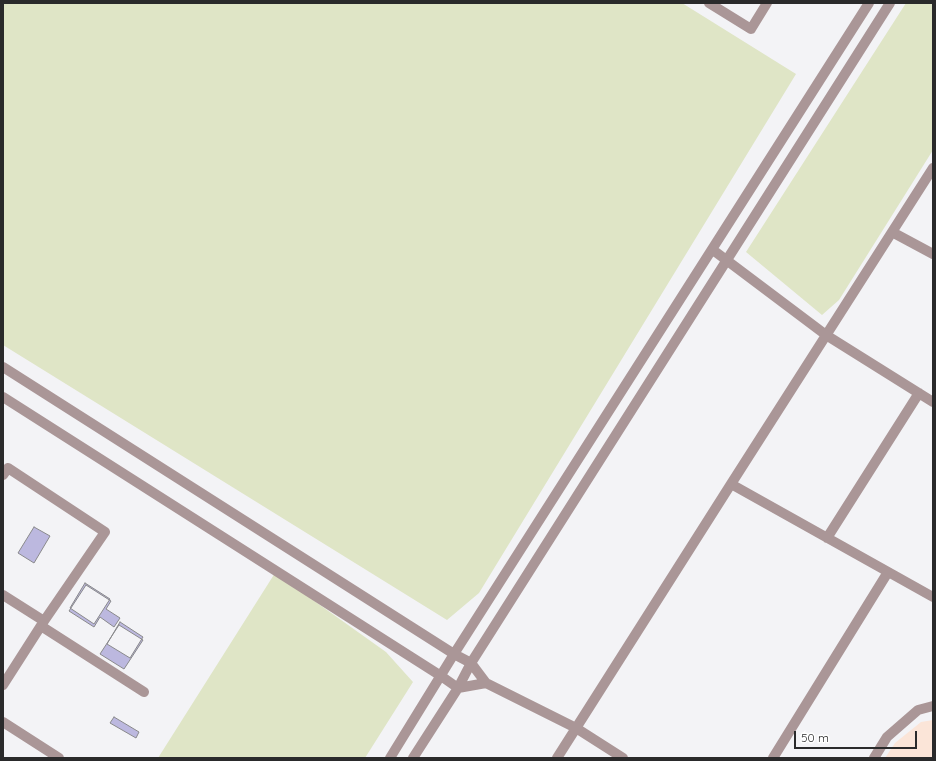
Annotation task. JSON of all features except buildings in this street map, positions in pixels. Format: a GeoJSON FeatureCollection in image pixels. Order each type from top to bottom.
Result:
{"type":"FeatureCollection","features":[{"type":"Feature","properties":{"kind":"street"},"geometry":{"type":"LineString","coordinates":[[709,3],[751,29],[767,3]]}},
{"type":"Feature","properties":{"kind":"street"},"geometry":{"type":"LineString","coordinates":[[390,758],[454,654],[713,250],[869,3]]}},
{"type":"Feature","properties":{"kind":"street"},"geometry":{"type":"LineString","coordinates":[[413,758],[890,3]]}},
{"type":"Feature","properties":{"kind":"street"},"geometry":{"type":"LineString","coordinates":[[557,758],[933,168]]}},
{"type":"Feature","properties":{"kind":"street"},"geometry":{"type":"LineString","coordinates":[[892,232],[933,254]]}},
{"type":"Feature","properties":{"kind":"street"},"geometry":{"type":"LineString","coordinates":[[713,250],[826,335],[933,402]]}},
{"type":"Feature","properties":{"kind":"street"},"geometry":{"type":"LineString","coordinates":[[3,367],[471,664],[486,683],[576,728],[623,758]]}},
{"type":"Feature","properties":{"kind":"street"},"geometry":{"type":"LineString","coordinates":[[828,538],[919,393]]}},
{"type":"Feature","properties":{"kind":"street"},"geometry":{"type":"LineString","coordinates":[[3,397],[458,688],[486,683]]}},
{"type":"Feature","properties":{"kind":"street"},"geometry":{"type":"LineString","coordinates":[[3,475],[8,468],[105,532],[42,623],[3,684]]}},
{"type":"Feature","properties":{"kind":"street"},"geometry":{"type":"LineString","coordinates":[[731,484],[933,597]]}},
{"type":"Feature","properties":{"kind":"street"},"geometry":{"type":"LineString","coordinates":[[773,758],[888,572]]}},
{"type":"Feature","properties":{"kind":"street"},"geometry":{"type":"LineString","coordinates":[[3,594],[42,623],[144,692]]}},
{"type":"Feature","properties":{"kind":"street"},"geometry":{"type":"LineString","coordinates":[[874,758],[887,737],[918,710],[933,706]]}},
{"type":"Feature","properties":{"kind":"street"},"geometry":{"type":"LineString","coordinates":[[3,722],[59,758]]}},
{"type":"Feature","properties":{"kind":"shaded area"},"geometry":{"type":"Polygon","coordinates":[[[933,720],[933,758],[885,758],[895,743],[921,722],[933,720]]]}},
{"type":"Feature","properties":{"kind":"green space"},"geometry":{"type":"Polygon","coordinates":[[[3,3],[682,3],[796,74],[479,593],[447,620],[3,345],[3,3]]]}},
{"type":"Feature","properties":{"kind":"green space"},"geometry":{"type":"Polygon","coordinates":[[[906,3],[933,3],[933,150],[839,300],[822,315],[746,252],[906,3]]]}},
{"type":"Feature","properties":{"kind":"green space"},"geometry":{"type":"Polygon","coordinates":[[[275,573],[386,652],[413,682],[365,758],[158,758],[275,573]]]}}]}
